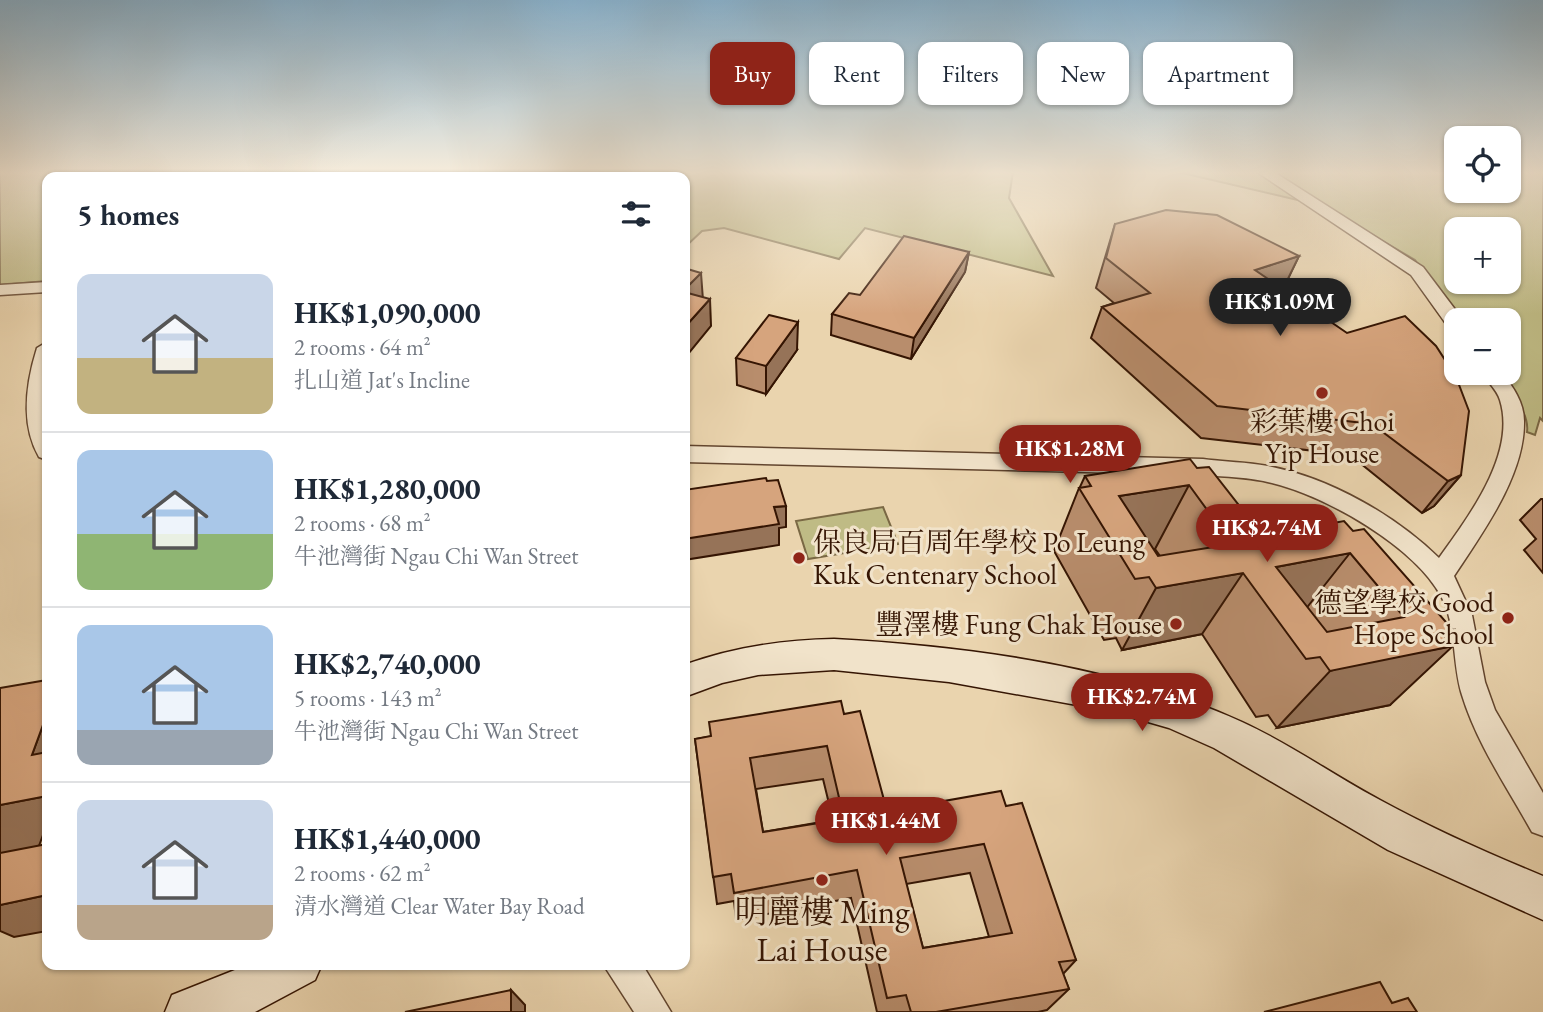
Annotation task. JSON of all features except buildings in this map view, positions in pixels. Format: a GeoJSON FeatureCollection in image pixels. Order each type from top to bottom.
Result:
{"type":"FeatureCollection","features":[{"type":"Feature","properties":{"kind":"main road"},"geometry":{"type":"LineString","coordinates":[[690,678],[754,660],[812,654],[878,656],[1122,695],[1176,712],[1228,735],[1383,825],[1486,875],[1543,898]]}},
{"type":"Feature","properties":{"kind":"main road"},"geometry":{"type":"LineString","coordinates":[[189,1012],[237,996],[287,970]]}},
{"type":"Feature","properties":{"kind":"street"},"geometry":{"type":"LineString","coordinates":[[1340,219],[1398,255],[1418,271],[1445,308]]}},
{"type":"Feature","properties":{"kind":"street"},"geometry":{"type":"LineString","coordinates":[[0,290],[42,286]]}},
{"type":"Feature","properties":{"kind":"street"},"geometry":{"type":"LineString","coordinates":[[42,369],[38,385],[42,442]]}},
{"type":"Feature","properties":{"kind":"street"},"geometry":{"type":"LineString","coordinates":[[1441,575],[1479,519],[1505,464],[1511,437],[1510,401],[1500,385]]}},
{"type":"Feature","properties":{"kind":"street"},"geometry":{"type":"LineString","coordinates":[[690,454],[1178,465],[1276,476],[1336,499],[1371,517],[1441,575],[1453,594],[1475,694],[1497,741],[1543,821]]}},
{"type":"Feature","properties":{"kind":"street"},"geometry":{"type":"LineString","coordinates":[[625,970],[654,1012]]}},
{"type":"Feature","properties":{"kind":"shaded area"},"geometry":{"type":"Polygon","coordinates":[[[0,219],[42,219],[42,281],[0,285],[0,219]]]}},
{"type":"Feature","properties":{"kind":"shaded area"},"geometry":{"type":"Polygon","coordinates":[[[690,219],[1021,219],[1053,276],[865,228],[839,259],[724,228],[702,231],[690,242],[690,219]]]}},
{"type":"Feature","properties":{"kind":"shaded area"},"geometry":{"type":"Polygon","coordinates":[[[1346,219],[1444,219],[1444,294],[1521,294],[1521,219],[1543,219],[1543,421],[1540,418],[1535,435],[1527,432],[1525,416],[1505,385],[1521,385],[1521,308],[1450,308],[1415,260],[1346,219]]]}},
{"type":"Feature","properties":{"kind":"shaded area"},"geometry":{"type":"Polygon","coordinates":[[[883,507],[898,544],[808,559],[796,521],[883,507]]]}},
{"type":"Feature","properties":{"kind":"place","name":"彩葉樓 Choi Yip House"},"geometry":{"type":"Point","coordinates":[1322,393]}},
{"type":"Feature","properties":{"kind":"place","name":"保良局百周年學校 Po Leung Kuk Centenary School"},"geometry":{"type":"Point","coordinates":[799,558]}},
{"type":"Feature","properties":{"kind":"place","name":"德望學校 Good Hope School"},"geometry":{"type":"Point","coordinates":[1508,618]}},
{"type":"Feature","properties":{"kind":"place","name":"豐澤樓 Fung Chak House"},"geometry":{"type":"Point","coordinates":[1176,624]}},
{"type":"Feature","properties":{"kind":"place","name":"明麗樓 Ming Lai House"},"geometry":{"type":"Point","coordinates":[822,880]}}]}
